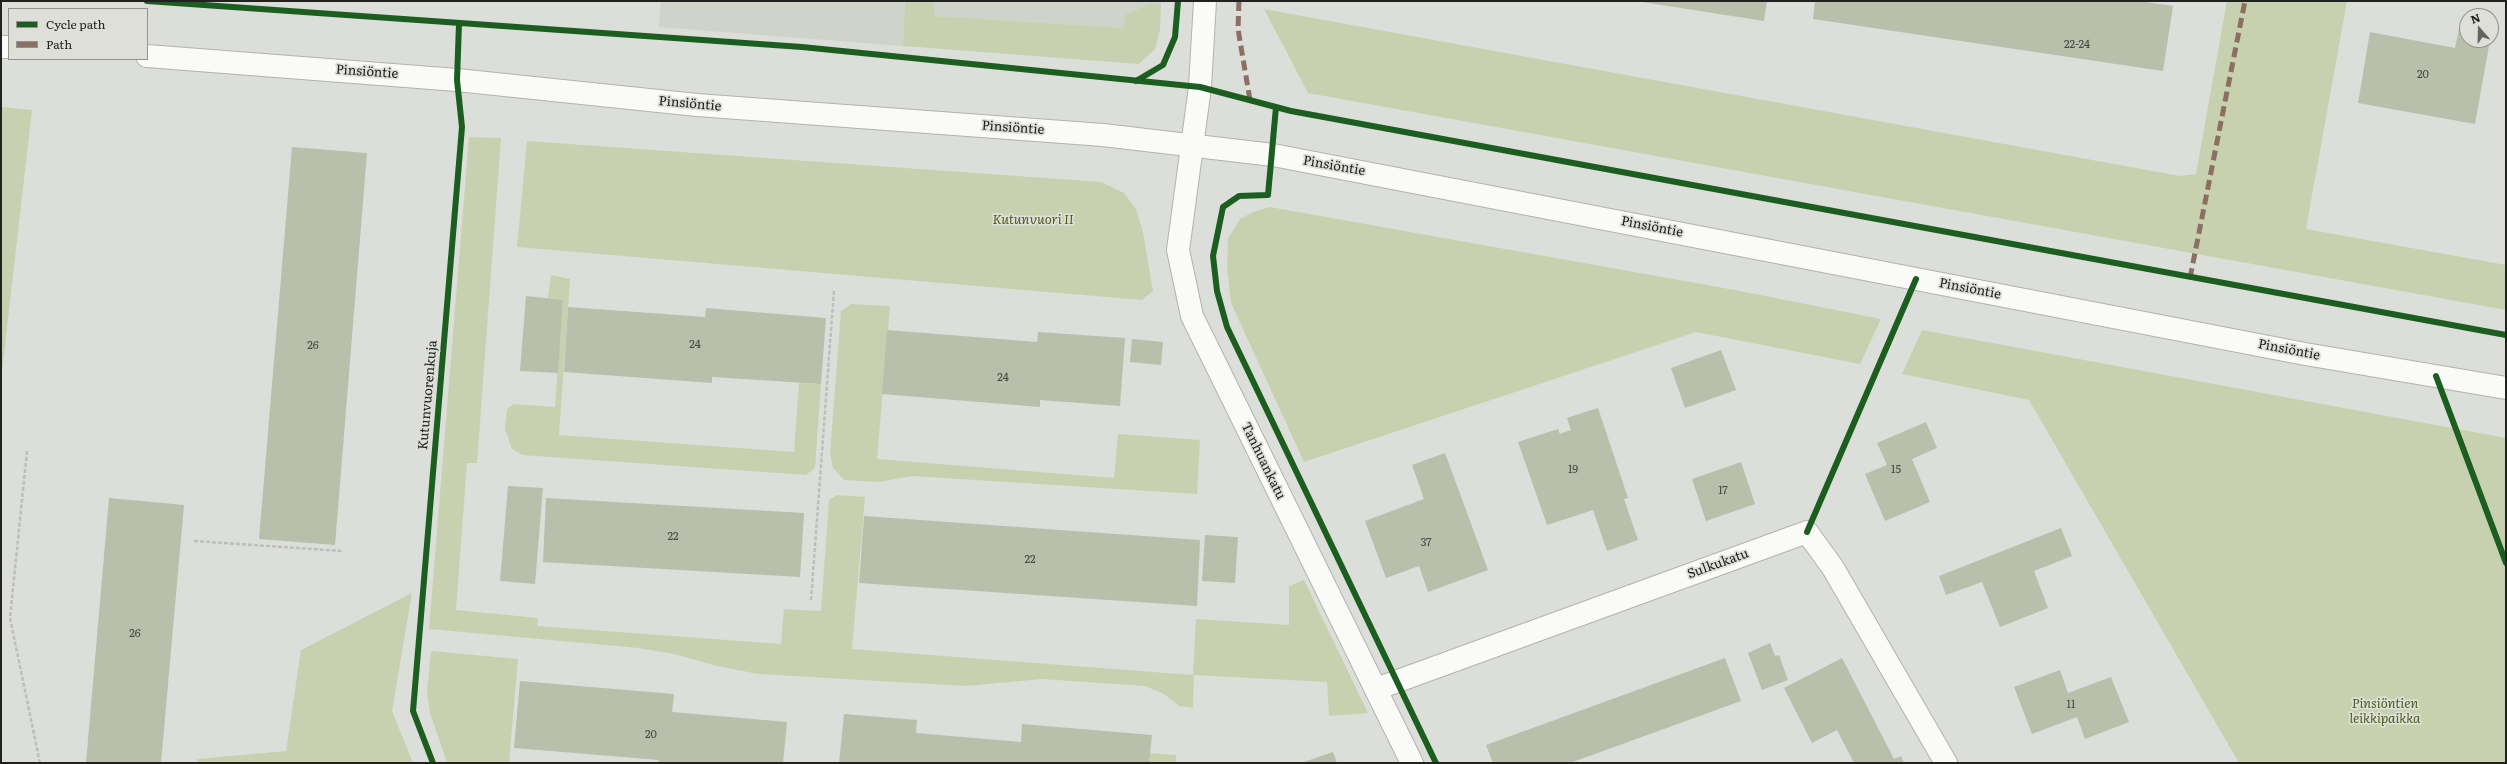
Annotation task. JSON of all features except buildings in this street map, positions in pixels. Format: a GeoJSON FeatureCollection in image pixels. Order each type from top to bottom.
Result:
{"type":"FeatureCollection","features":[{"type":"Feature","properties":{"kind":"main road","name":"Tanhuankatu"},"geometry":{"type":"LineString","coordinates":[[1205,1],[1200,87],[1178,250],[1192,316],[1412,763]]}},
{"type":"Feature","properties":{"kind":"main road","name":"Pinsiöntie"},"geometry":{"type":"LineString","coordinates":[[148,56],[457,80],[697,105],[1103,135],[1192,144],[1273,155],[1380,174],[2305,354],[2506,388]]}},
{"type":"Feature","properties":{"kind":"main road","name":"Sulkukatu"},"geometry":{"type":"LineString","coordinates":[[1376,689],[1807,532],[1833,568],[1946,763]]}},
{"type":"Feature","properties":{"kind":"path"},"geometry":{"type":"LineString","coordinates":[[165,2],[175,3]]}},
{"type":"Feature","properties":{"kind":"path"},"geometry":{"type":"LineString","coordinates":[[811,600],[834,290]]}},
{"type":"Feature","properties":{"kind":"path"},"geometry":{"type":"LineString","coordinates":[[27,451],[10,618],[40,763]]}},
{"type":"Feature","properties":{"kind":"path"},"geometry":{"type":"LineString","coordinates":[[194,541],[342,551]]}},
{"type":"Feature","properties":{"kind":"shaded area"},"geometry":{"type":"Polygon","coordinates":[[[661,1],[905,1],[903,46],[659,27],[661,1]]]}},
{"type":"Feature","properties":{"kind":"shaded area"},"geometry":{"type":"Polygon","coordinates":[[[934,1],[1161,1],[1161,5],[1150,4],[1125,28],[933,16],[934,1]]]}},
{"type":"Feature","properties":{"kind":"green space"},"geometry":{"type":"Polygon","coordinates":[[[905,1],[934,1],[934,16],[1124,28],[1125,15],[1150,4],[1161,5],[1160,30],[1155,49],[1139,64],[903,46],[905,1]]]}},
{"type":"Feature","properties":{"kind":"green space"},"geometry":{"type":"Polygon","coordinates":[[[2227,1],[2347,1],[2306,229],[2506,265],[2506,310],[1308,93],[1264,9],[2180,176],[2196,174],[2227,1]]]}},
{"type":"Feature","properties":{"kind":"green space"},"geometry":{"type":"Polygon","coordinates":[[[1,107],[32,110],[1,380],[1,107]]]}},
{"type":"Feature","properties":{"kind":"green space"},"geometry":{"type":"Polygon","coordinates":[[[469,137],[501,138],[477,463],[467,463],[456,610],[538,618],[537,626],[781,644],[784,609],[821,611],[829,500],[837,495],[865,497],[852,649],[1193,675],[1196,619],[1289,625],[1289,586],[1304,580],[1368,713],[1329,716],[1327,682],[1194,675],[1193,708],[1179,706],[1164,694],[1145,686],[1042,679],[966,686],[758,674],[717,666],[674,654],[638,648],[429,629],[469,137]]]}},
{"type":"Feature","properties":{"kind":"green space","name":"Kutunvuori II"},"geometry":{"type":"Polygon","coordinates":[[[527,141],[1101,182],[1124,193],[1136,209],[1143,232],[1153,291],[1142,300],[517,247],[527,141]]]}},
{"type":"Feature","properties":{"kind":"green space"},"geometry":{"type":"Polygon","coordinates":[[[1270,207],[1735,290],[1881,319],[1860,364],[1696,332],[1304,462],[1231,303],[1227,267],[1228,239],[1240,219],[1253,212],[1270,207]]]}},
{"type":"Feature","properties":{"kind":"green space"},"geometry":{"type":"Polygon","coordinates":[[[551,275],[570,279],[559,435],[794,452],[799,383],[821,384],[815,468],[806,475],[522,455],[512,449],[505,429],[507,409],[514,404],[555,407],[563,300],[548,298],[551,275]]]}},
{"type":"Feature","properties":{"kind":"green space"},"geometry":{"type":"Polygon","coordinates":[[[851,304],[890,306],[877,459],[1114,478],[1118,434],[1200,440],[1197,494],[912,476],[878,482],[844,480],[833,468],[830,454],[841,311],[851,304]]]}},
{"type":"Feature","properties":{"kind":"green space","name":"Pinsiöntien leikkipaikka"},"geometry":{"type":"Polygon","coordinates":[[[1922,330],[2506,438],[2506,763],[2239,763],[2029,400],[1902,374],[1922,330]]]}},
{"type":"Feature","properties":{"kind":"green space"},"geometry":{"type":"Polygon","coordinates":[[[412,593],[392,711],[413,763],[197,763],[197,759],[286,751],[301,650],[412,593]]]}},
{"type":"Feature","properties":{"kind":"green space"},"geometry":{"type":"Polygon","coordinates":[[[431,651],[518,659],[509,763],[447,763],[430,713],[427,692],[431,651]]]}},
{"type":"Feature","properties":{"kind":"green space"},"geometry":{"type":"Polygon","coordinates":[[[1150,753],[1176,755],[1176,763],[1149,763],[1150,753]]]}},
{"type":"Feature","properties":{"kind":"marked path"},"geometry":{"type":"LineString","coordinates":[[1239,1],[1238,29],[1250,100]]}},
{"type":"Feature","properties":{"kind":"marked path"},"geometry":{"type":"LineString","coordinates":[[2190,278],[2245,1]]}},
{"type":"Feature","properties":{"kind":"cycle path"},"geometry":{"type":"LineString","coordinates":[[147,1],[802,47],[1200,87],[1291,111],[2506,335]]}},
{"type":"Feature","properties":{"kind":"cycle path"},"geometry":{"type":"LineString","coordinates":[[1136,81],[1163,65],[1175,37],[1178,1]]}},
{"type":"Feature","properties":{"kind":"cycle path","name":"Kutunvuorenkuja"},"geometry":{"type":"LineString","coordinates":[[433,763],[413,711],[462,127],[457,80],[459,24]]}},
{"type":"Feature","properties":{"kind":"cycle path"},"geometry":{"type":"LineString","coordinates":[[1276,107],[1268,195],[1239,196],[1223,207],[1213,256],[1217,291],[1227,327],[1436,763]]}},
{"type":"Feature","properties":{"kind":"cycle path"},"geometry":{"type":"LineString","coordinates":[[1807,532],[1916,279]]}},
{"type":"Feature","properties":{"kind":"cycle path"},"geometry":{"type":"LineString","coordinates":[[2436,376],[2506,563]]}}]}
